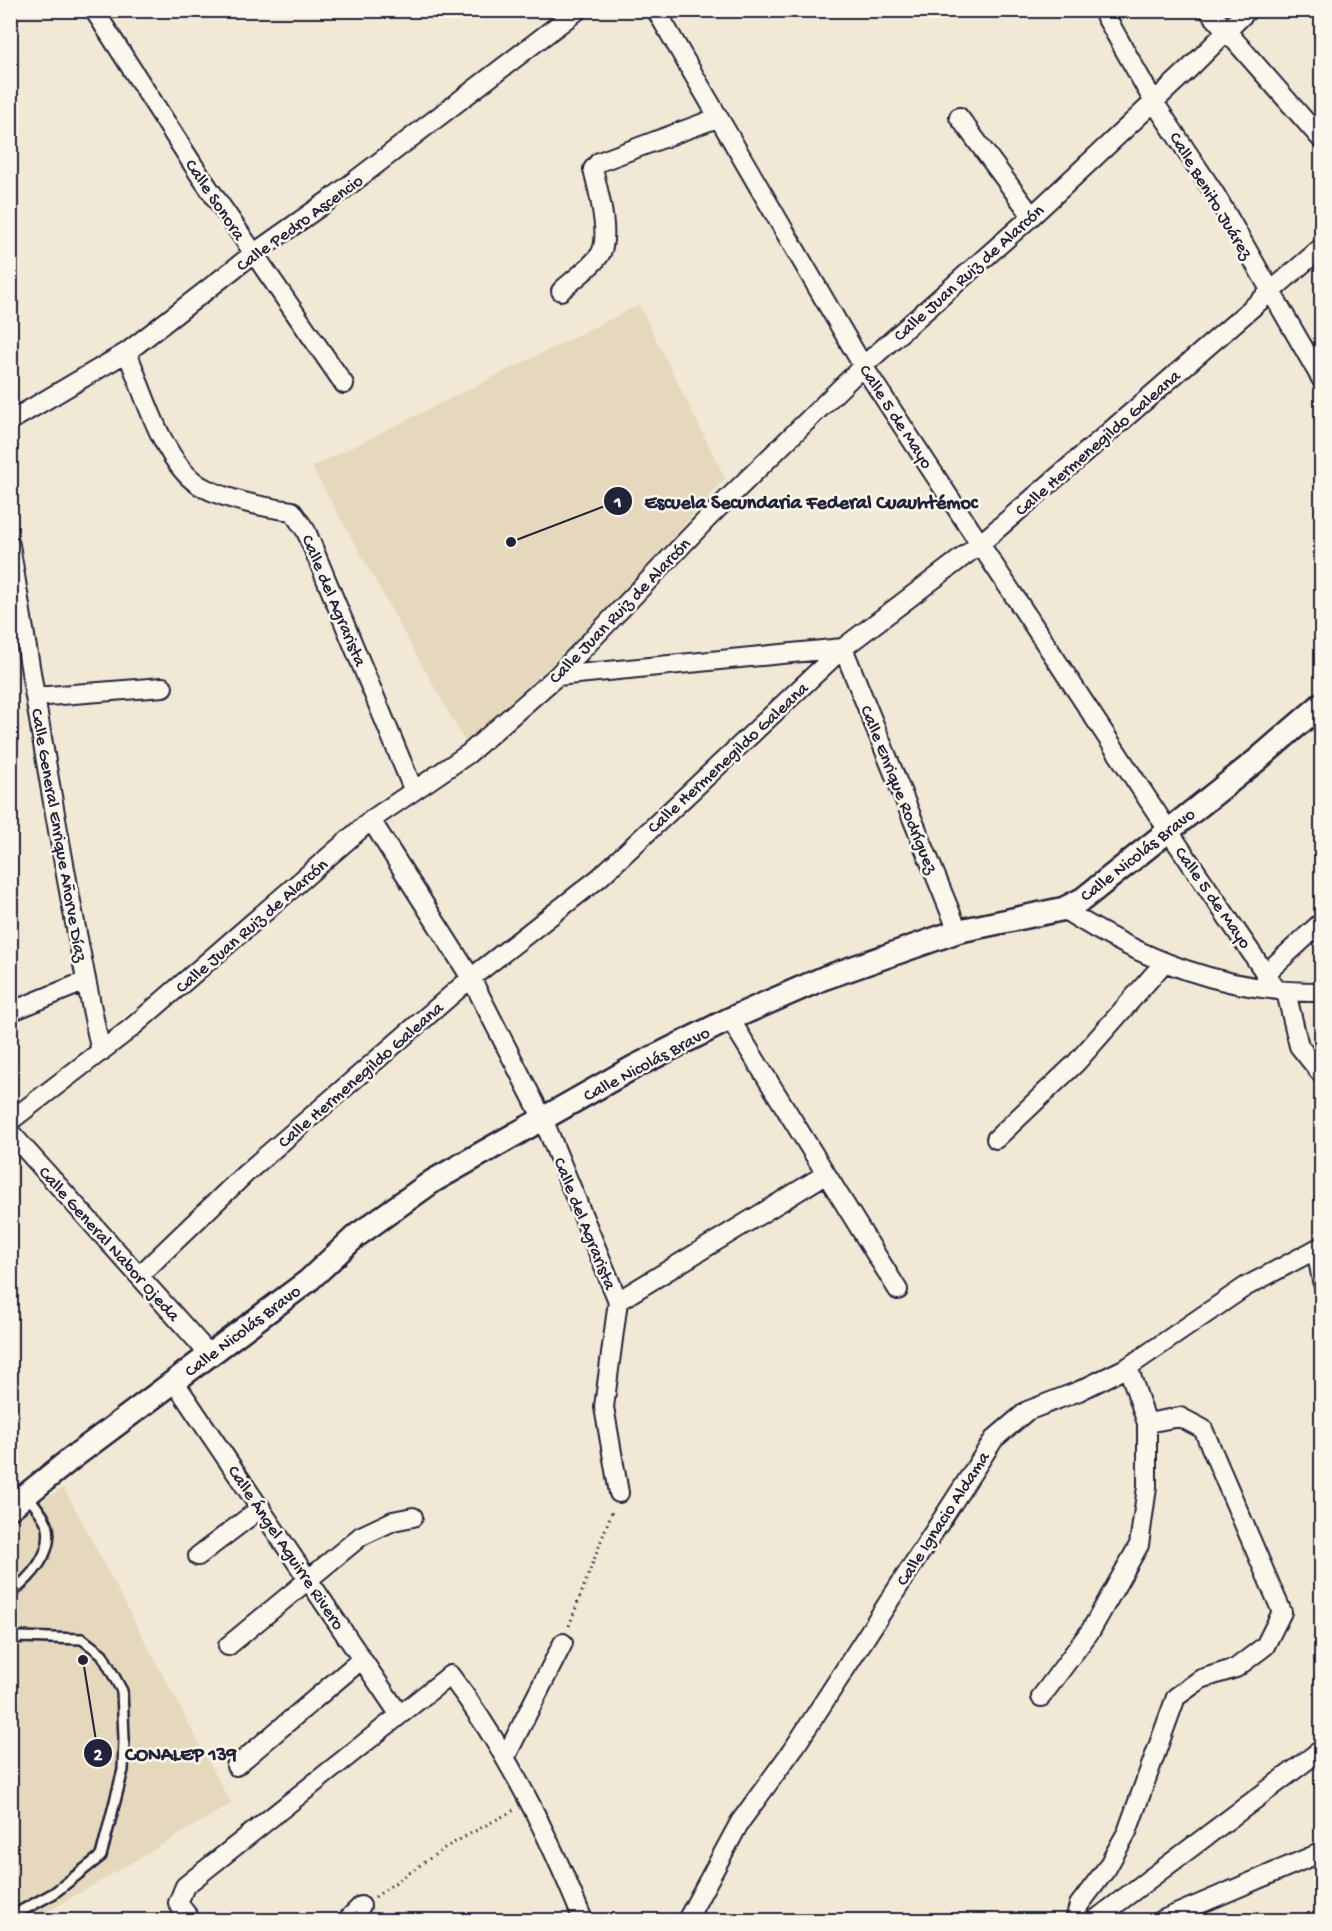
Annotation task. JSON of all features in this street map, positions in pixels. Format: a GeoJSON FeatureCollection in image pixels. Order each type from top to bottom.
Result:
{"type":"FeatureCollection","features":[{"type":"Feature","properties":{"kind":"street","name":"Calle Sonora"},"geometry":{"type":"LineString","coordinates":[[94,10],[253,254],[344,384]]}},
{"type":"Feature","properties":{"kind":"street","name":"Calle Pedro Ascencio"},"geometry":{"type":"LineString","coordinates":[[10,422],[127,352],[253,254],[335,196],[578,10]]}},
{"type":"Feature","properties":{"kind":"street","name":"Calle 5 de Mayo"},"geometry":{"type":"LineString","coordinates":[[656,10],[863,366],[1168,830],[1266,973],[1281,991],[1299,1046],[1322,1075]]}},
{"type":"Feature","properties":{"kind":"street","name":"Calle Benito Juárez"},"geometry":{"type":"LineString","coordinates":[[1102,10],[1154,102],[1215,194],[1322,380]]}},
{"type":"Feature","properties":{"kind":"street"},"geometry":{"type":"LineString","coordinates":[[1208,10],[1322,140]]}},
{"type":"Feature","properties":{"kind":"street","name":"Calle Juan Ruiz de Alarcón"},"geometry":{"type":"LineString","coordinates":[[10,1121],[101,1052],[371,820],[413,789],[468,754],[557,676],[709,517],[863,366],[1032,216],[1248,10]]}},
{"type":"Feature","properties":{"kind":"street"},"geometry":{"type":"LineString","coordinates":[[959,117],[1032,216]]}},
{"type":"Feature","properties":{"kind":"street"},"geometry":{"type":"LineString","coordinates":[[561,291],[601,254],[604,240],[602,209],[593,169],[599,162],[717,118]]}},
{"type":"Feature","properties":{"kind":"street","name":"Calle Hermenegildo Galeana"},"geometry":{"type":"LineString","coordinates":[[140,1275],[245,1174],[471,978],[599,878],[843,648],[980,544],[1322,247]]}},
{"type":"Feature","properties":{"kind":"street","name":"Calle del Agrarista"},"geometry":{"type":"LineString","coordinates":[[127,352],[153,421],[171,454],[199,484],[253,505],[292,511],[306,531],[413,789]]}},
{"type":"Feature","properties":{"kind":"street","name":"Calle General Enrique Añorve Díaz"},"geometry":{"type":"LineString","coordinates":[[10,545],[35,697],[101,1052]]}},
{"type":"Feature","properties":{"kind":"street"},"geometry":{"type":"LineString","coordinates":[[557,676],[843,648]]}},
{"type":"Feature","properties":{"kind":"street","name":"Calle Enrique Rodríguez"},"geometry":{"type":"LineString","coordinates":[[843,648],[958,931]]}},
{"type":"Feature","properties":{"kind":"street"},"geometry":{"type":"LineString","coordinates":[[35,697],[163,687]]}},
{"type":"Feature","properties":{"kind":"street","name":"Calle Nicolás Bravo"},"geometry":{"type":"LineString","coordinates":[[19,1502],[72,1458],[308,1281],[356,1236],[413,1194],[634,1067],[730,1019],[824,978],[958,931],[1063,909],[1101,888],[1322,704]]}},
{"type":"Feature","properties":{"kind":"street","name":"Calle del Agrarista"},"geometry":{"type":"LineString","coordinates":[[371,820],[471,978],[543,1119],[618,1301],[604,1407],[619,1493]]}},
{"type":"Feature","properties":{"kind":"street"},"geometry":{"type":"LineString","coordinates":[[1063,909],[1094,929],[1163,964],[1202,976],[1281,991],[1322,992]]}},
{"type":"Feature","properties":{"kind":"street"},"geometry":{"type":"LineString","coordinates":[[1266,973],[1322,922]]}},
{"type":"Feature","properties":{"kind":"street"},"geometry":{"type":"LineString","coordinates":[[996,1138],[1076,1063],[1163,964]]}},
{"type":"Feature","properties":{"kind":"street"},"geometry":{"type":"LineString","coordinates":[[10,1012],[86,981]]}},
{"type":"Feature","properties":{"kind":"street"},"geometry":{"type":"LineString","coordinates":[[730,1019],[898,1290]]}},
{"type":"Feature","properties":{"kind":"street","name":"Calle General Nabor Ojeda"},"geometry":{"type":"LineString","coordinates":[[10,1132],[209,1354]]}},
{"type":"Feature","properties":{"kind":"street"},"geometry":{"type":"LineString","coordinates":[[618,1301],[826,1174]]}},
{"type":"Feature","properties":{"kind":"street"},"geometry":{"type":"LineString","coordinates":[[1319,1248],[1322,1281]]}},
{"type":"Feature","properties":{"kind":"street","name":"Calle Ignacio Aldama"},"geometry":{"type":"LineString","coordinates":[[687,1920],[740,1822],[796,1745],[994,1439],[1027,1411],[1128,1367],[1245,1287],[1319,1248]]}},
{"type":"Feature","properties":{"kind":"street"},"geometry":{"type":"LineString","coordinates":[[1041,1697],[1091,1630],[1139,1545],[1147,1487],[1147,1424],[1128,1367]]}},
{"type":"Feature","properties":{"kind":"street","name":"Calle Ángel Aguirre Rivero"},"geometry":{"type":"LineString","coordinates":[[174,1381],[399,1714]]}},
{"type":"Feature","properties":{"kind":"street"},"geometry":{"type":"LineString","coordinates":[[1075,1920],[1079,1905],[1107,1868],[1127,1832],[1176,1696],[1201,1679],[1236,1668],[1265,1646],[1282,1612],[1203,1429],[1180,1417],[1147,1424]]}},
{"type":"Feature","properties":{"kind":"street"},"geometry":{"type":"LineString","coordinates":[[198,1556],[261,1508]]}},
{"type":"Feature","properties":{"kind":"street"},"geometry":{"type":"LineString","coordinates":[[228,1646],[361,1536],[393,1521],[413,1517]]}},
{"type":"Feature","properties":{"kind":"street"},"geometry":{"type":"LineString","coordinates":[[506,1756],[562,1643]]}},
{"type":"Feature","properties":{"kind":"street"},"geometry":{"type":"LineString","coordinates":[[236,1766],[362,1659]]}},
{"type":"Feature","properties":{"kind":"street"},"geometry":{"type":"LineString","coordinates":[[191,1920],[178,1903],[185,1886],[450,1675],[506,1756],[530,1802],[583,1920]]}},
{"type":"Feature","properties":{"kind":"street"},"geometry":{"type":"LineString","coordinates":[[1095,1920],[1322,1749]]}},
{"type":"Feature","properties":{"kind":"street"},"geometry":{"type":"LineString","coordinates":[[1162,1920],[1322,1852]]}},
{"type":"Feature","properties":{"kind":"street"},"geometry":{"type":"LineString","coordinates":[[347,1920],[362,1906]]}},
{"type":"Feature","properties":{"kind":"lane"},"geometry":{"type":"LineString","coordinates":[[10,1594],[28,1580],[49,1548],[48,1526],[19,1502]]}},
{"type":"Feature","properties":{"kind":"lane"},"geometry":{"type":"LineString","coordinates":[[10,1643],[19,1637],[82,1639],[102,1654],[122,1690],[124,1738],[123,1770],[101,1856],[54,1893],[10,1917]]}},
{"type":"Feature","properties":{"kind":"path"},"geometry":{"type":"LineString","coordinates":[[562,1643],[619,1493]]}},
{"type":"Feature","properties":{"kind":"path"},"geometry":{"type":"LineString","coordinates":[[362,1906],[446,1847],[530,1802]]}},
{"type":"Feature","properties":{"kind":"shaded area"},"geometry":{"type":"Polygon","coordinates":[[[639,305],[725,478],[614,606],[466,744],[312,467],[639,305]]]}},
{"type":"Feature","properties":{"kind":"shaded area"},"geometry":{"type":"Polygon","coordinates":[[[64,1488],[231,1804],[34,1920],[11,1920],[11,1517],[64,1488]]]}},
{"type":"Feature","properties":{"kind":"place","name":"Escuela Secundaria Federal Cuauhtémoc"},"geometry":{"type":"Point","coordinates":[511,542]}},
{"type":"Feature","properties":{"kind":"place","name":"CONALEP 139"},"geometry":{"type":"Point","coordinates":[83,1660]}}]}
